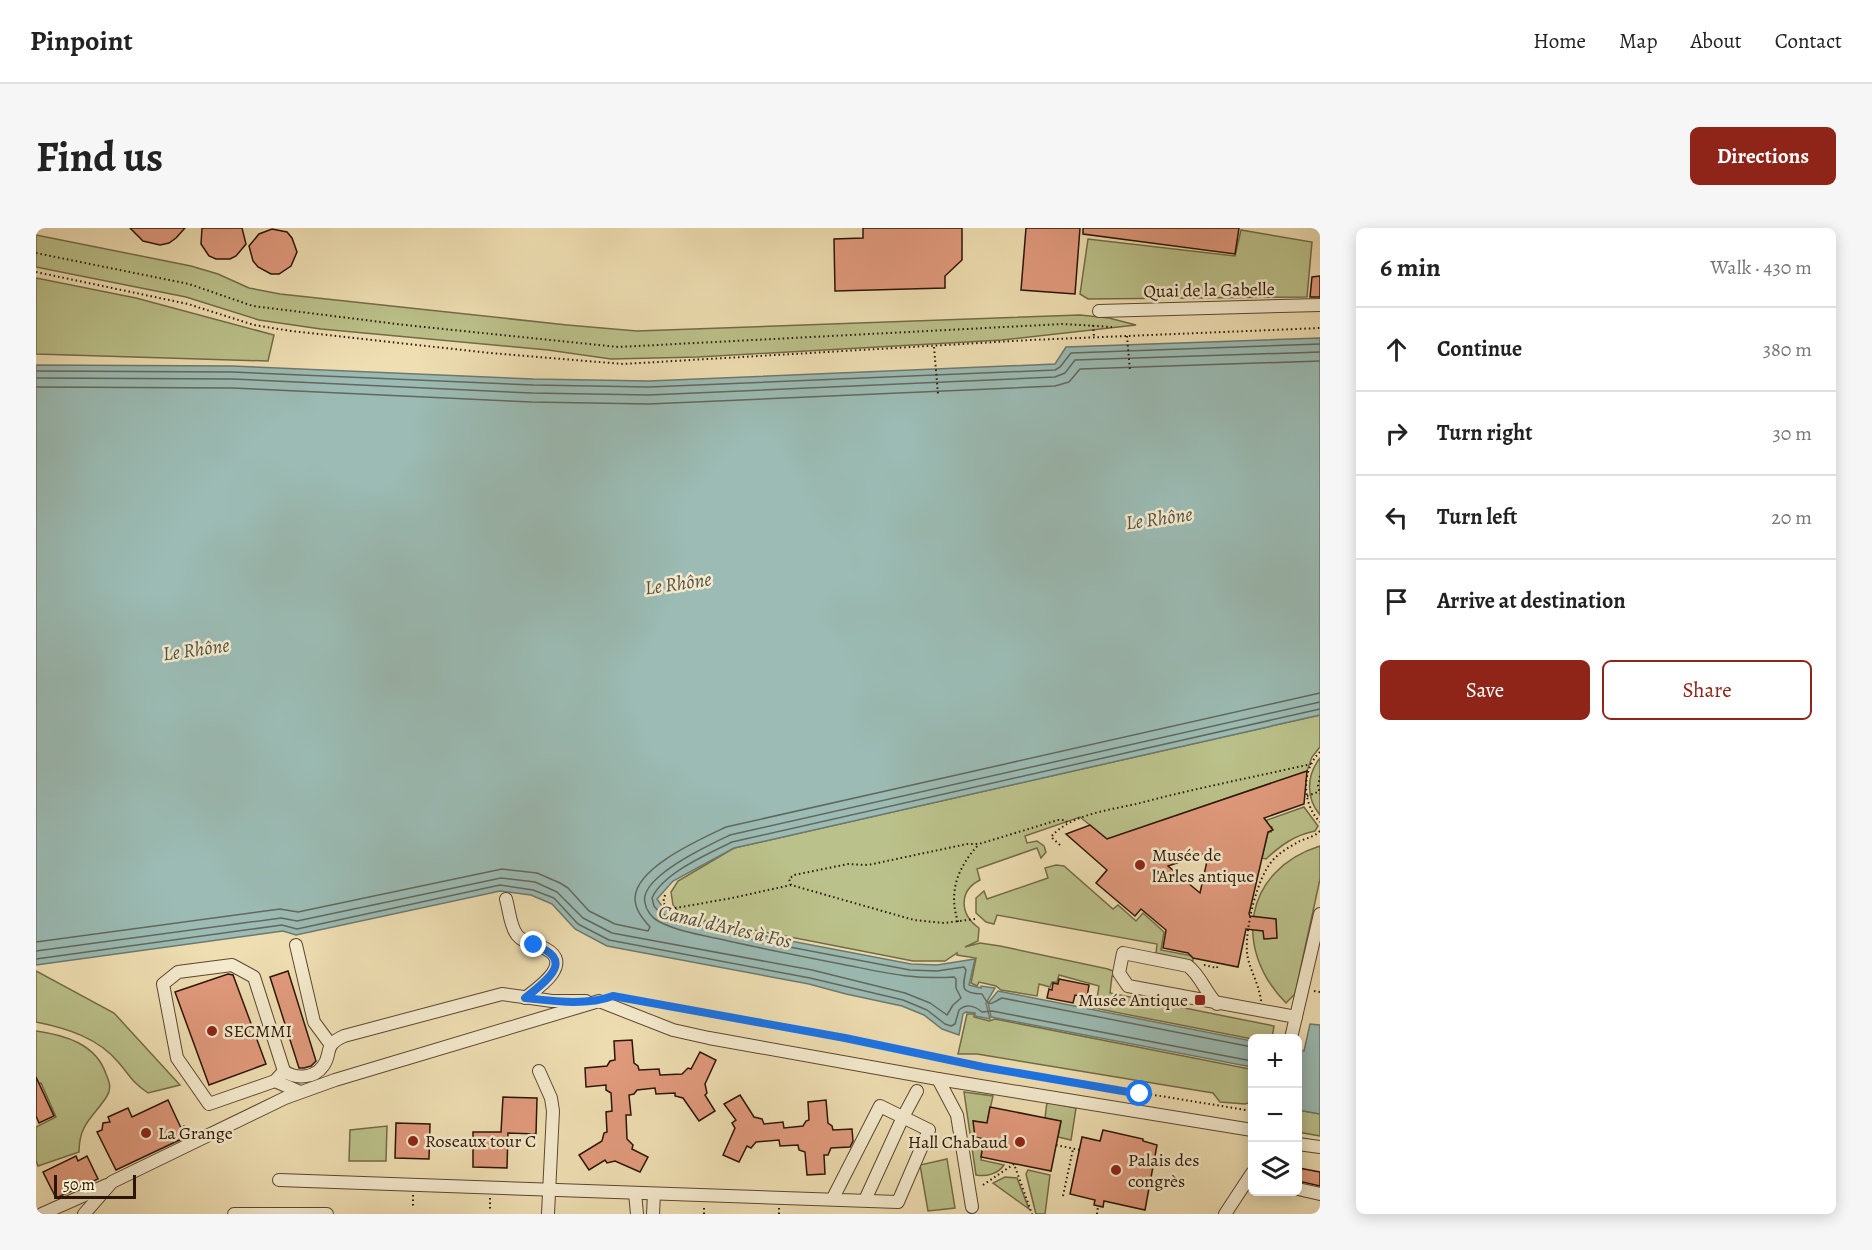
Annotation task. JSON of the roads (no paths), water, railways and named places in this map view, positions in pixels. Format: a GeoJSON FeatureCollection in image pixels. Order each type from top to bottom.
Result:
{"type":"FeatureCollection","features":[{"type":"Feature","properties":{"kind":"street","name":"Quai de la Gabelle"},"geometry":{"type":"LineString","coordinates":[[1099,311],[1320,305]]}},
{"type":"Feature","properties":{"kind":"street"},"geometry":{"type":"LineString","coordinates":[[506,899],[515,933],[521,939],[548,949],[554,956],[556,964],[554,972],[525,998]]}},
{"type":"Feature","properties":{"kind":"street"},"geometry":{"type":"LineString","coordinates":[[1292,1034],[1320,914]]}},
{"type":"Feature","properties":{"kind":"street"},"geometry":{"type":"LineString","coordinates":[[296,945],[314,1022],[331,1045]]}},
{"type":"Feature","properties":{"kind":"street"},"geometry":{"type":"LineString","coordinates":[[1217,1004],[1202,986],[1196,973],[1188,966],[1123,953],[1119,972],[1128,986],[1217,1004],[1296,1017]]}},
{"type":"Feature","properties":{"kind":"street"},"geometry":{"type":"LineString","coordinates":[[284,1071],[275,1081],[209,1104],[177,1058],[163,984],[178,972],[232,965],[254,977],[284,1071],[290,1075],[309,1075],[323,1067],[331,1045],[344,1036],[502,994],[552,1001],[599,1001],[673,1030],[938,1079],[1248,1129]]}},
{"type":"Feature","properties":{"kind":"street"},"geometry":{"type":"LineString","coordinates":[[42,1214],[300,1092],[599,1001]]}},
{"type":"Feature","properties":{"kind":"street"},"geometry":{"type":"LineString","coordinates":[[539,1071],[551,1098],[553,1111],[548,1214]]}},
{"type":"Feature","properties":{"kind":"street"},"geometry":{"type":"LineString","coordinates":[[938,1079],[957,1115],[972,1212]]}},
{"type":"Feature","properties":{"kind":"street"},"geometry":{"type":"LineString","coordinates":[[275,1081],[300,1092]]}},
{"type":"Feature","properties":{"kind":"street"},"geometry":{"type":"LineString","coordinates":[[865,1200],[917,1091]]}},
{"type":"Feature","properties":{"kind":"street"},"geometry":{"type":"LineString","coordinates":[[279,1180],[898,1202],[929,1130],[880,1106],[833,1198]]}},
{"type":"Feature","properties":{"kind":"street"},"geometry":{"type":"LineString","coordinates":[[1302,1144],[1320,1147]]}},
{"type":"Feature","properties":{"kind":"street"},"geometry":{"type":"LineString","coordinates":[[1228,1213],[1248,1180]]}},
{"type":"Feature","properties":{"kind":"street"},"geometry":{"type":"LineString","coordinates":[[80,1210],[112,1182]]}},
{"type":"Feature","properties":{"kind":"street"},"geometry":{"type":"LineString","coordinates":[[1302,1190],[1320,1194]]}},
{"type":"Feature","properties":{"kind":"street"},"geometry":{"type":"LineString","coordinates":[[635,1193],[637,1214]]}},
{"type":"Feature","properties":{"kind":"street"},"geometry":{"type":"LineString","coordinates":[[653,1214],[654,1194]]}},
{"type":"Feature","properties":{"kind":"street"},"geometry":{"type":"LineString","coordinates":[[80,1210],[84,1195]]}},
{"type":"Feature","properties":{"kind":"street"},"geometry":{"type":"LineString","coordinates":[[234,1214],[327,1214]]}},
{"type":"Feature","properties":{"kind":"water","name":"Le Rhône"},"geometry":{"type":"Polygon","coordinates":[[[1320,338],[1320,715],[734,848],[673,881],[657,899],[664,909],[682,916],[775,938],[911,964],[937,965],[975,959],[969,985],[995,988],[986,1003],[990,1019],[966,1012],[963,1014],[959,1035],[942,1029],[924,1015],[902,1006],[809,984],[607,946],[575,929],[552,904],[531,895],[500,891],[296,935],[283,931],[36,965],[36,365],[232,366],[533,379],[649,381],[1055,364],[1066,347],[1320,338]]]}},
{"type":"Feature","properties":{"kind":"water"},"geometry":{"type":"Polygon","coordinates":[[[998,991],[1248,1040],[1248,1066],[991,1017],[988,1003],[998,991]]]}},
{"type":"Feature","properties":{"kind":"water"},"geometry":{"type":"Polygon","coordinates":[[[1310,1024],[1320,1025],[1320,1114],[1302,1111],[1302,1051],[1304,1051],[1310,1024]]]}},
{"type":"Feature","properties":{"kind":"place","name":"Musée de l'Arles antique"},"geometry":{"type":"Point","coordinates":[1140,865]}},
{"type":"Feature","properties":{"kind":"place","name":"Musée Antique"},"geometry":{"type":"Point","coordinates":[1200,1000]}},
{"type":"Feature","properties":{"kind":"place","name":"SECMMI"},"geometry":{"type":"Point","coordinates":[212,1031]}},
{"type":"Feature","properties":{"kind":"place","name":"La Grange"},"geometry":{"type":"Point","coordinates":[146,1133]}},
{"type":"Feature","properties":{"kind":"place","name":"Roseaux tour C"},"geometry":{"type":"Point","coordinates":[413,1141]}},
{"type":"Feature","properties":{"kind":"place","name":"Hall Chabaud"},"geometry":{"type":"Point","coordinates":[1020,1142]}},
{"type":"Feature","properties":{"kind":"place","name":"Palais des congrès"},"geometry":{"type":"Point","coordinates":[1116,1170]}},
{"type":"Feature","properties":{"kind":"water label","name":"Canal d'Arles à Fos"},"geometry":{"type":"Point","coordinates":[725,926]}}]}
